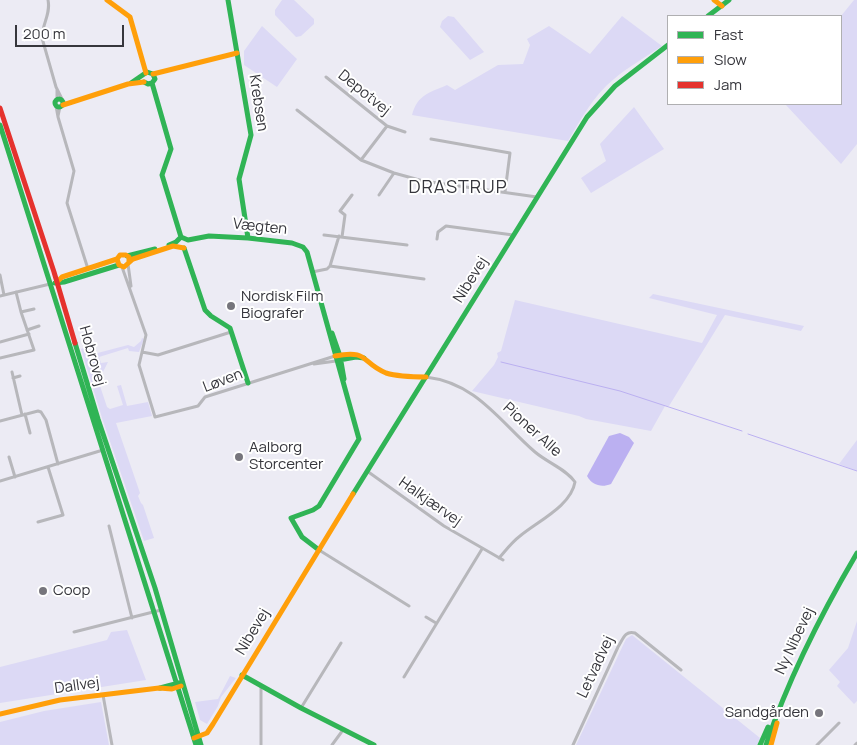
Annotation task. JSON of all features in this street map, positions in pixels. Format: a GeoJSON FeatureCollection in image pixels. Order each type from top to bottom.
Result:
{"type":"FeatureCollection","features":[{"type":"Feature","properties":{"kind":"main road"},"geometry":{"type":"LineString","coordinates":[[107,0],[130,17],[142,54],[171,149],[162,175],[181,236],[188,240],[187,246],[184,248]]}},
{"type":"Feature","properties":{"kind":"main road","name":"Krebsen"},"geometry":{"type":"LineString","coordinates":[[228,0],[251,135],[239,173],[248,238]]}},
{"type":"Feature","properties":{"kind":"main road"},"geometry":{"type":"LineString","coordinates":[[714,0],[722,6]]}},
{"type":"Feature","properties":{"kind":"main road"},"geometry":{"type":"LineString","coordinates":[[709,15],[730,0]]}},
{"type":"Feature","properties":{"kind":"main road","name":"Nibevej"},"geometry":{"type":"LineString","coordinates":[[196,736],[207,733],[587,117],[606,93],[632,70],[667,46]]}},
{"type":"Feature","properties":{"kind":"main road"},"geometry":{"type":"LineString","coordinates":[[60,103],[79,100],[216,56],[237,53]]}},
{"type":"Feature","properties":{"kind":"main road","name":"Hobrovej"},"geometry":{"type":"LineString","coordinates":[[0,108],[57,282],[155,612],[178,685],[200,745]]}},
{"type":"Feature","properties":{"kind":"main road","name":"Hobrovej"},"geometry":{"type":"LineString","coordinates":[[0,124],[106,450],[162,610],[184,684],[196,736],[196,745]]}},
{"type":"Feature","properties":{"kind":"main road"},"geometry":{"type":"LineString","coordinates":[[57,282],[62,277],[88,269],[129,263],[133,259],[176,244],[181,236]]}},
{"type":"Feature","properties":{"kind":"main road","name":"Vægten"},"geometry":{"type":"LineString","coordinates":[[188,240],[222,236],[248,238],[299,244],[307,252],[359,435],[358,443],[318,506],[313,510],[291,518],[304,540],[319,550]]}},
{"type":"Feature","properties":{"kind":"main road"},"geometry":{"type":"LineString","coordinates":[[176,244],[180,249],[184,248]]}},
{"type":"Feature","properties":{"kind":"main road"},"geometry":{"type":"LineString","coordinates":[[119,263],[122,254],[128,256],[176,244]]}},
{"type":"Feature","properties":{"kind":"main road"},"geometry":{"type":"LineString","coordinates":[[184,248],[205,310],[230,328],[248,383]]}},
{"type":"Feature","properties":{"kind":"main road"},"geometry":{"type":"LineString","coordinates":[[128,256],[129,263]]}},
{"type":"Feature","properties":{"kind":"main road"},"geometry":{"type":"LineString","coordinates":[[51,284],[64,282],[119,263]]}},
{"type":"Feature","properties":{"kind":"main road"},"geometry":{"type":"LineString","coordinates":[[338,358],[356,353],[368,359],[377,368],[388,374],[426,377]]}},
{"type":"Feature","properties":{"kind":"main road","name":"Ny Nibevej"},"geometry":{"type":"LineString","coordinates":[[766,745],[780,705],[819,618],[857,553]]}},
{"type":"Feature","properties":{"kind":"main road"},"geometry":{"type":"LineString","coordinates":[[242,675],[301,708],[374,745]]}},
{"type":"Feature","properties":{"kind":"main road"},"geometry":{"type":"LineString","coordinates":[[771,745],[792,678]]}},
{"type":"Feature","properties":{"kind":"main road","name":"Dallvej"},"geometry":{"type":"LineString","coordinates":[[0,714],[60,700],[184,684]]}},
{"type":"Feature","properties":{"kind":"main road"},"geometry":{"type":"LineString","coordinates":[[760,745],[772,717],[780,705]]}},
{"type":"Feature","properties":{"kind":"street"},"geometry":{"type":"LineString","coordinates":[[48,0],[49,12],[42,38],[60,103],[58,117],[74,171],[67,203],[88,269]]}},
{"type":"Feature","properties":{"kind":"street","name":"Depotvej"},"geometry":{"type":"LineString","coordinates":[[326,77],[387,126],[405,132]]}},
{"type":"Feature","properties":{"kind":"street"},"geometry":{"type":"LineString","coordinates":[[297,110],[361,160],[394,173],[424,181],[538,197]]}},
{"type":"Feature","properties":{"kind":"street","name":"Depotvej"},"geometry":{"type":"LineString","coordinates":[[361,160],[387,126]]}},
{"type":"Feature","properties":{"kind":"street"},"geometry":{"type":"LineString","coordinates":[[431,140],[510,153],[505,192]]}},
{"type":"Feature","properties":{"kind":"street"},"geometry":{"type":"LineString","coordinates":[[379,195],[394,173]]}},
{"type":"Feature","properties":{"kind":"street"},"geometry":{"type":"LineString","coordinates":[[312,272],[327,269],[330,266],[341,237],[345,215],[340,211],[352,195]]}},
{"type":"Feature","properties":{"kind":"street"},"geometry":{"type":"LineString","coordinates":[[437,239],[438,232],[446,226],[514,235]]}},
{"type":"Feature","properties":{"kind":"street"},"geometry":{"type":"LineString","coordinates":[[324,235],[407,245]]}},
{"type":"Feature","properties":{"kind":"street","name":"Løven"},"geometry":{"type":"LineString","coordinates":[[119,263],[132,291],[146,335],[139,366],[155,417],[198,406],[206,397],[248,383],[308,364],[338,358]]}},
{"type":"Feature","properties":{"kind":"street","name":"Løven"},"geometry":{"type":"LineString","coordinates":[[129,263],[132,291]]}},
{"type":"Feature","properties":{"kind":"street"},"geometry":{"type":"LineString","coordinates":[[330,266],[424,279]]}},
{"type":"Feature","properties":{"kind":"street"},"geometry":{"type":"LineString","coordinates":[[0,275],[2,296],[51,284]]}},
{"type":"Feature","properties":{"kind":"street"},"geometry":{"type":"LineString","coordinates":[[0,358],[34,350],[16,292]]}},
{"type":"Feature","properties":{"kind":"street"},"geometry":{"type":"LineString","coordinates":[[21,312],[34,309]]}},
{"type":"Feature","properties":{"kind":"street"},"geometry":{"type":"LineString","coordinates":[[0,342],[39,326]]}},
{"type":"Feature","properties":{"kind":"street"},"geometry":{"type":"LineString","coordinates":[[142,352],[158,355],[232,332]]}},
{"type":"Feature","properties":{"kind":"street"},"geometry":{"type":"LineString","coordinates":[[12,372],[30,433]]}},
{"type":"Feature","properties":{"kind":"street"},"geometry":{"type":"LineString","coordinates":[[13,378],[20,376]]}},
{"type":"Feature","properties":{"kind":"street","name":"Pioner Alle"},"geometry":{"type":"LineString","coordinates":[[426,377],[449,382],[478,398],[534,451],[568,474],[576,482],[570,495],[555,511],[509,546],[501,560]]}},
{"type":"Feature","properties":{"kind":"street"},"geometry":{"type":"LineString","coordinates":[[0,421],[38,411],[43,414],[58,464]]}},
{"type":"Feature","properties":{"kind":"street"},"geometry":{"type":"LineString","coordinates":[[0,481],[106,450]]}},
{"type":"Feature","properties":{"kind":"street"},"geometry":{"type":"LineString","coordinates":[[10,458],[15,477]]}},
{"type":"Feature","properties":{"kind":"street"},"geometry":{"type":"LineString","coordinates":[[38,522],[63,515],[48,468]]}},
{"type":"Feature","properties":{"kind":"street","name":"Halkjærvej"},"geometry":{"type":"LineString","coordinates":[[367,471],[444,526],[501,560]]}},
{"type":"Feature","properties":{"kind":"street"},"geometry":{"type":"LineString","coordinates":[[108,526],[125,599],[132,618]]}},
{"type":"Feature","properties":{"kind":"street"},"geometry":{"type":"LineString","coordinates":[[404,677],[482,549]]}},
{"type":"Feature","properties":{"kind":"street"},"geometry":{"type":"LineString","coordinates":[[319,550],[409,606]]}},
{"type":"Feature","properties":{"kind":"street"},"geometry":{"type":"LineString","coordinates":[[74,632],[162,610]]}},
{"type":"Feature","properties":{"kind":"street"},"geometry":{"type":"LineString","coordinates":[[426,617],[436,623]]}},
{"type":"Feature","properties":{"kind":"street","name":"Letvadvej"},"geometry":{"type":"LineString","coordinates":[[573,745],[618,647],[628,632],[635,633],[681,670]]}},
{"type":"Feature","properties":{"kind":"street"},"geometry":{"type":"LineString","coordinates":[[301,708],[341,643]]}},
{"type":"Feature","properties":{"kind":"street"},"geometry":{"type":"LineString","coordinates":[[260,686],[262,745]]}},
{"type":"Feature","properties":{"kind":"street"},"geometry":{"type":"LineString","coordinates":[[103,695],[112,745]]}},
{"type":"Feature","properties":{"kind":"street"},"geometry":{"type":"LineString","coordinates":[[817,745],[838,723]]}},
{"type":"Feature","properties":{"kind":"street"},"geometry":{"type":"LineString","coordinates":[[332,745],[343,730]]}},
{"type":"Feature","properties":{"kind":"shaded area"},"geometry":{"type":"Polygon","coordinates":[[[282,0],[294,0],[314,19],[314,24],[301,36],[296,37],[275,15],[275,10],[282,0]]]}},
{"type":"Feature","properties":{"kind":"shaded area"},"geometry":{"type":"Polygon","coordinates":[[[854,0],[857,0],[857,144],[841,164],[786,105],[842,105],[842,15],[854,0]]]}},
{"type":"Feature","properties":{"kind":"shaded area"},"geometry":{"type":"Polygon","coordinates":[[[448,16],[454,17],[484,52],[470,60],[440,27],[442,21],[448,16]]]}},
{"type":"Feature","properties":{"kind":"shaded area"},"geometry":{"type":"Polygon","coordinates":[[[622,16],[662,46],[625,70],[600,92],[568,141],[412,115],[417,103],[430,92],[447,85],[455,90],[498,65],[523,64],[530,45],[527,39],[549,26],[590,54],[622,16]]]}},
{"type":"Feature","properties":{"kind":"shaded area"},"geometry":{"type":"Polygon","coordinates":[[[262,26],[297,59],[277,87],[244,65],[244,51],[262,26]]]}},
{"type":"Feature","properties":{"kind":"shaded area"},"geometry":{"type":"Polygon","coordinates":[[[634,107],[664,149],[591,193],[581,178],[606,161],[600,144],[634,107]]]}},
{"type":"Feature","properties":{"kind":"shaded area"},"geometry":{"type":"Polygon","coordinates":[[[653,294],[804,326],[801,331],[725,315],[669,406],[665,406],[651,431],[586,419],[472,391],[494,365],[498,357],[497,353],[501,351],[515,300],[702,343],[717,315],[649,298],[653,294]]]}},
{"type":"Feature","properties":{"kind":"shaded area"},"geometry":{"type":"Polygon","coordinates":[[[142,338],[144,339],[139,352],[129,351],[128,348],[99,357],[101,363],[108,362],[103,372],[99,374],[102,382],[100,386],[107,407],[110,409],[123,405],[117,386],[121,385],[127,406],[148,402],[152,416],[116,423],[140,493],[138,496],[154,538],[144,541],[102,418],[81,349],[87,346],[90,355],[128,345],[134,347],[142,338]]]}},
{"type":"Feature","properties":{"kind":"shaded area"},"geometry":{"type":"Polygon","coordinates":[[[620,433],[629,437],[634,443],[611,484],[600,486],[594,484],[587,476],[609,436],[620,433]]]}},
{"type":"Feature","properties":{"kind":"shaded area"},"geometry":{"type":"Polygon","coordinates":[[[857,440],[857,471],[839,464],[857,440]]]}},
{"type":"Feature","properties":{"kind":"shaded area"},"geometry":{"type":"Polygon","coordinates":[[[857,621],[857,701],[854,704],[837,686],[840,682],[829,670],[848,648],[857,621]]]}},
{"type":"Feature","properties":{"kind":"shaded area"},"geometry":{"type":"Polygon","coordinates":[[[127,630],[146,680],[0,703],[0,667],[107,640],[111,632],[127,630]]]}},
{"type":"Feature","properties":{"kind":"shaded area"},"geometry":{"type":"Polygon","coordinates":[[[632,635],[760,738],[757,745],[576,745],[626,639],[632,635]]]}},
{"type":"Feature","properties":{"kind":"shaded area"},"geometry":{"type":"Polygon","coordinates":[[[230,676],[236,678],[221,697],[207,724],[200,720],[195,702],[218,699],[230,676]]]}},
{"type":"Feature","properties":{"kind":"shaded area"},"geometry":{"type":"Polygon","coordinates":[[[101,702],[109,745],[0,745],[0,722],[44,711],[101,702]]]}},
{"type":"Feature","properties":{"kind":"waterway"},"geometry":{"type":"LineString","coordinates":[[501,362],[620,391],[742,431]]}},
{"type":"Feature","properties":{"kind":"waterway"},"geometry":{"type":"LineString","coordinates":[[748,434],[857,471]]}},
{"type":"Feature","properties":{"kind":"traffic: fast"},"geometry":{"type":"LineString","coordinates":[[228,0],[251,135],[239,179],[248,238]]}},
{"type":"Feature","properties":{"kind":"traffic: fast"},"geometry":{"type":"LineString","coordinates":[[709,15],[729,0]]}},
{"type":"Feature","properties":{"kind":"traffic: fast"},"geometry":{"type":"LineString","coordinates":[[353,494],[587,117],[615,86],[667,46]]}},
{"type":"Feature","properties":{"kind":"traffic: fast"},"geometry":{"type":"LineString","coordinates":[[131,83],[147,72],[153,74],[155,79],[152,83],[144,82]]}},
{"type":"Feature","properties":{"kind":"traffic: fast"},"geometry":{"type":"LineString","coordinates":[[152,83],[171,149],[162,175],[181,237]]}},
{"type":"Feature","properties":{"kind":"traffic: fast"},"geometry":{"type":"LineString","coordinates":[[59,99],[63,103],[59,107],[55,103],[59,99]]}},
{"type":"Feature","properties":{"kind":"traffic: fast"},"geometry":{"type":"LineString","coordinates":[[0,125],[196,745]]}},
{"type":"Feature","properties":{"kind":"traffic: fast"},"geometry":{"type":"LineString","coordinates":[[188,240],[209,236],[248,238],[292,243],[303,247],[307,252],[359,439],[319,506],[291,518],[302,537],[319,550]]}},
{"type":"Feature","properties":{"kind":"traffic: fast"},"geometry":{"type":"LineString","coordinates":[[169,245],[181,237],[188,240]]}},
{"type":"Feature","properties":{"kind":"traffic: fast"},"geometry":{"type":"LineString","coordinates":[[184,248],[205,310],[230,328],[248,383]]}},
{"type":"Feature","properties":{"kind":"traffic: fast"},"geometry":{"type":"LineString","coordinates":[[127,256],[155,249]]}},
{"type":"Feature","properties":{"kind":"traffic: fast"},"geometry":{"type":"LineString","coordinates":[[55,283],[119,265]]}},
{"type":"Feature","properties":{"kind":"traffic: fast"},"geometry":{"type":"LineString","coordinates":[[332,333],[340,356],[344,379]]}},
{"type":"Feature","properties":{"kind":"traffic: fast"},"geometry":{"type":"LineString","coordinates":[[75,343],[98,419],[155,588],[201,745]]}},
{"type":"Feature","properties":{"kind":"traffic: fast"},"geometry":{"type":"LineString","coordinates":[[339,360],[356,357],[364,358]]}},
{"type":"Feature","properties":{"kind":"traffic: fast"},"geometry":{"type":"LineString","coordinates":[[766,745],[795,670],[857,553]]}},
{"type":"Feature","properties":{"kind":"traffic: fast"},"geometry":{"type":"LineString","coordinates":[[242,675],[301,708],[374,745]]}},
{"type":"Feature","properties":{"kind":"traffic: fast"},"geometry":{"type":"LineString","coordinates":[[160,688],[179,683]]}},
{"type":"Feature","properties":{"kind":"traffic: fast"},"geometry":{"type":"LineString","coordinates":[[760,745],[768,727]]}},
{"type":"Feature","properties":{"kind":"traffic: slow"},"geometry":{"type":"LineString","coordinates":[[107,0],[130,17],[146,73]]}},
{"type":"Feature","properties":{"kind":"traffic: slow"},"geometry":{"type":"LineString","coordinates":[[714,0],[722,6]]}},
{"type":"Feature","properties":{"kind":"traffic: slow"},"geometry":{"type":"LineString","coordinates":[[153,74],[237,53]]}},
{"type":"Feature","properties":{"kind":"traffic: slow"},"geometry":{"type":"LineString","coordinates":[[63,105],[128,84],[144,82]]}},
{"type":"Feature","properties":{"kind":"traffic: slow"},"geometry":{"type":"LineString","coordinates":[[129,262],[129,257],[126,255],[120,255],[117,259],[119,265],[124,267],[133,259],[173,246],[184,248]]}},
{"type":"Feature","properties":{"kind":"traffic: slow"},"geometry":{"type":"LineString","coordinates":[[57,282],[62,277],[117,259]]}},
{"type":"Feature","properties":{"kind":"traffic: slow"},"geometry":{"type":"LineString","coordinates":[[335,356],[354,354],[364,358],[386,373],[426,377]]}},
{"type":"Feature","properties":{"kind":"traffic: slow"},"geometry":{"type":"LineString","coordinates":[[194,738],[207,733],[213,724],[353,494]]}},
{"type":"Feature","properties":{"kind":"traffic: slow"},"geometry":{"type":"LineString","coordinates":[[0,714],[60,700],[159,688],[172,689],[181,686]]}},
{"type":"Feature","properties":{"kind":"traffic: slow"},"geometry":{"type":"LineString","coordinates":[[771,745],[777,723]]}},
{"type":"Feature","properties":{"kind":"traffic: jam"},"geometry":{"type":"LineString","coordinates":[[0,108],[54,272],[75,343]]}},
{"type":"Feature","properties":{"kind":"place","name":"Nordisk Film Biografer"},"geometry":{"type":"Point","coordinates":[231,306]}},
{"type":"Feature","properties":{"kind":"place","name":"Aalborg Storcenter"},"geometry":{"type":"Point","coordinates":[239,457]}},
{"type":"Feature","properties":{"kind":"place","name":"Coop"},"geometry":{"type":"Point","coordinates":[43,591]}},
{"type":"Feature","properties":{"kind":"place","name":"Sandgården"},"geometry":{"type":"Point","coordinates":[819,713]}},
{"type":"Feature","properties":{"kind":"district","name":"DRASTRUP"},"geometry":{"type":"Point","coordinates":[458,188]}}]}
